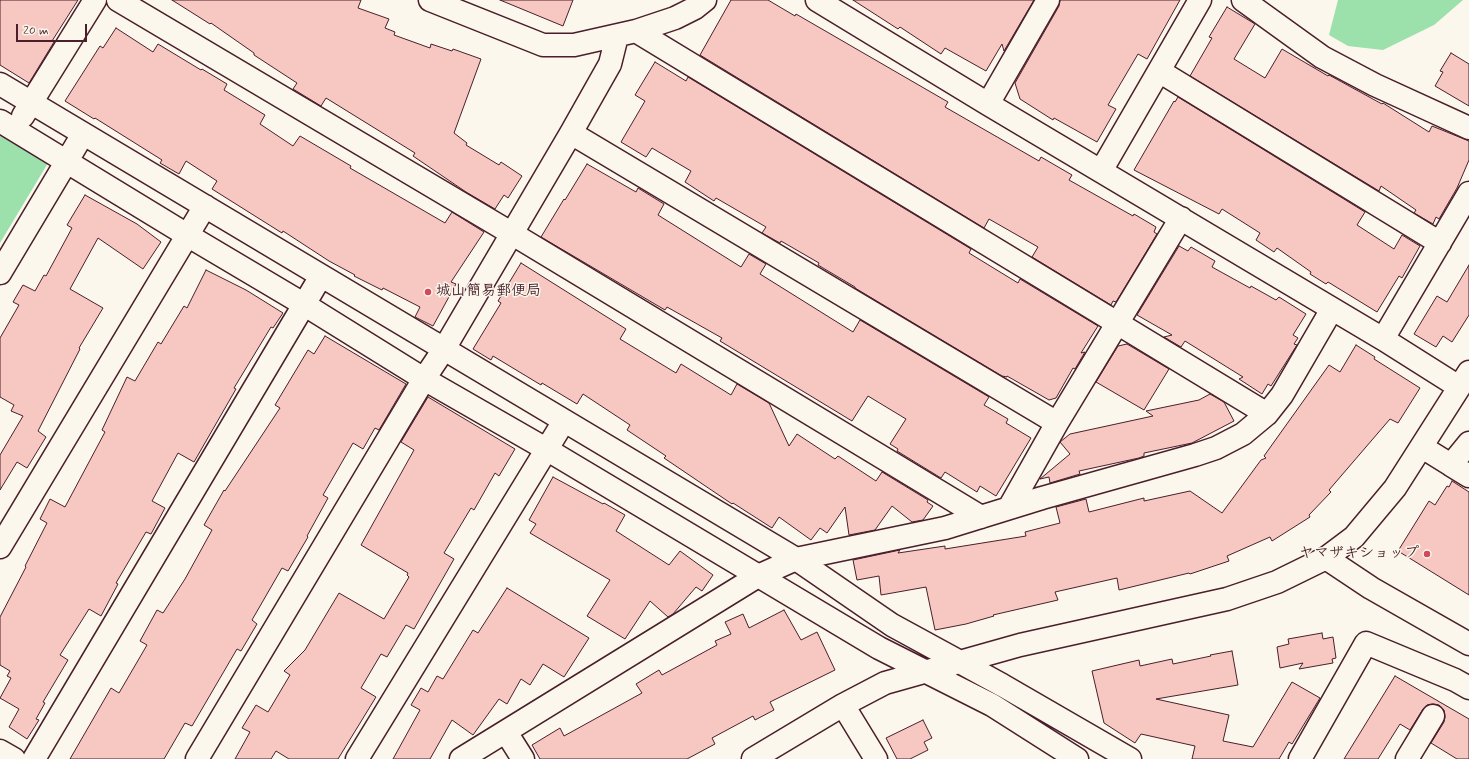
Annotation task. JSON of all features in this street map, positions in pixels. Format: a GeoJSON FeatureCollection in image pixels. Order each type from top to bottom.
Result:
{"type":"FeatureCollection","features":[{"type":"Feature","properties":{"kind":"street"},"geometry":{"type":"LineString","coordinates":[[95,0],[31,103],[7,125],[305,305],[424,379],[546,449],[879,648],[992,706],[1077,759]]}},
{"type":"Feature","properties":{"kind":"street"},"geometry":{"type":"LineString","coordinates":[[118,0],[511,233],[981,517]]}},
{"type":"Feature","properties":{"kind":"street"},"geometry":{"type":"LineString","coordinates":[[430,0],[543,44],[574,45],[626,34],[675,18],[695,8],[705,0]]}},
{"type":"Feature","properties":{"kind":"street"},"geometry":{"type":"LineString","coordinates":[[753,759],[843,705],[885,683],[924,671],[1020,646],[1227,599],[1276,582],[1326,558],[1354,537],[1395,488],[1464,379],[1383,339],[988,104],[817,0]]}},
{"type":"Feature","properties":{"kind":"street"},"geometry":{"type":"LineString","coordinates":[[988,104],[1048,0]]}},
{"type":"Feature","properties":{"kind":"street"},"geometry":{"type":"LineString","coordinates":[[1101,171],[1200,0]]}},
{"type":"Feature","properties":{"kind":"street"},"geometry":{"type":"LineString","coordinates":[[1243,0],[1322,57],[1375,85],[1469,128]]}},
{"type":"Feature","properties":{"kind":"street"},"geometry":{"type":"LineString","coordinates":[[197,759],[424,379],[444,349],[571,133],[626,34]]}},
{"type":"Feature","properties":{"kind":"street"},"geometry":{"type":"LineString","coordinates":[[626,34],[1268,414]]}},
{"type":"Feature","properties":{"kind":"street"},"geometry":{"type":"LineString","coordinates":[[1158,71],[1440,243]]}},
{"type":"Feature","properties":{"kind":"street"},"geometry":{"type":"LineString","coordinates":[[0,84],[796,559],[892,625],[961,662],[1130,759]]}},
{"type":"Feature","properties":{"kind":"street"},"geometry":{"type":"LineString","coordinates":[[571,133],[1057,423]]}},
{"type":"Feature","properties":{"kind":"street"},"geometry":{"type":"LineString","coordinates":[[0,273],[83,134]]}},
{"type":"Feature","properties":{"kind":"street"},"geometry":{"type":"LineString","coordinates":[[1383,339],[1469,193]]}},
{"type":"Feature","properties":{"kind":"street"},"geometry":{"type":"LineString","coordinates":[[0,547],[205,206]]}},
{"type":"Feature","properties":{"kind":"street"},"geometry":{"type":"LineString","coordinates":[[1009,508],[1057,423],[1181,218]]}},
{"type":"Feature","properties":{"kind":"street"},"geometry":{"type":"LineString","coordinates":[[34,759],[321,276]]}},
{"type":"Feature","properties":{"kind":"street"},"geometry":{"type":"LineString","coordinates":[[461,759],[758,576],[796,559],[945,528],[1216,448],[1243,434],[1268,414],[1282,394],[1332,309]]}},
{"type":"Feature","properties":{"kind":"street"},"geometry":{"type":"LineString","coordinates":[[356,759],[564,421]]}},
{"type":"Feature","properties":{"kind":"street"},"geometry":{"type":"LineString","coordinates":[[1422,447],[1460,470],[1469,443]]}},
{"type":"Feature","properties":{"kind":"street"},"geometry":{"type":"LineString","coordinates":[[1326,558],[1371,588],[1469,644]]}},
{"type":"Feature","properties":{"kind":"street"},"geometry":{"type":"LineString","coordinates":[[1300,759],[1366,643],[1455,680],[1469,688]]}},
{"type":"Feature","properties":{"kind":"street"},"geometry":{"type":"LineString","coordinates":[[843,705],[876,759]]}},
{"type":"Feature","properties":{"kind":"street"},"geometry":{"type":"LineString","coordinates":[[1407,759],[1433,716]]}},
{"type":"Feature","properties":{"kind":"street"},"geometry":{"type":"LineString","coordinates":[[506,732],[523,759]]}},
{"type":"Feature","properties":{"kind":"street"},"geometry":{"type":"LineString","coordinates":[[0,751],[14,759]]}},
{"type":"Feature","properties":{"kind":"green space"},"geometry":{"type":"Polygon","coordinates":[[[1338,0],[1463,0],[1434,25],[1383,50],[1348,46],[1329,35],[1338,0]]]}},
{"type":"Feature","properties":{"kind":"green space"},"geometry":{"type":"Polygon","coordinates":[[[0,135],[48,163],[0,243],[0,135]]]}},
{"type":"Feature","properties":{"kind":"building"},"geometry":{"type":"Polygon","coordinates":[[[0,0],[78,0],[52,41],[54,42],[29,83],[0,65],[0,0]]]}},
{"type":"Feature","properties":{"kind":"building"},"geometry":{"type":"Polygon","coordinates":[[[172,0],[361,0],[358,8],[389,19],[385,28],[395,32],[394,35],[430,48],[431,44],[452,51],[453,49],[481,59],[454,133],[467,143],[466,145],[499,165],[501,162],[522,176],[508,198],[504,195],[495,209],[466,192],[413,156],[415,153],[326,98],[321,106],[293,89],[297,83],[254,55],[254,53],[211,23],[210,24],[172,0]]]}},
{"type":"Feature","properties":{"kind":"building"},"geometry":{"type":"Polygon","coordinates":[[[500,0],[573,0],[563,26],[500,0]]]}},
{"type":"Feature","properties":{"kind":"building"},"geometry":{"type":"Polygon","coordinates":[[[731,0],[768,0],[795,16],[796,14],[948,102],[945,107],[1039,161],[1041,157],[1072,175],[1069,180],[1133,216],[1134,214],[1156,227],[1154,232],[1157,234],[1116,302],[1113,301],[1111,305],[1032,257],[1038,247],[989,219],[984,228],[700,55],[731,0]]]}},
{"type":"Feature","properties":{"kind":"building"},"geometry":{"type":"Polygon","coordinates":[[[853,0],[1034,0],[1004,51],[1002,44],[986,71],[945,48],[941,54],[900,27],[898,29],[853,0]]]}},
{"type":"Feature","properties":{"kind":"building"},"geometry":{"type":"Polygon","coordinates":[[[1060,0],[1180,0],[1147,59],[1138,54],[1108,105],[1116,109],[1097,142],[1054,118],[1053,120],[1020,99],[1015,83],[1059,6],[1060,0]]]}},
{"type":"Feature","properties":{"kind":"building"},"geometry":{"type":"Polygon","coordinates":[[[1227,7],[1255,24],[1234,59],[1265,78],[1282,49],[1328,76],[1329,75],[1382,104],[1383,103],[1429,132],[1432,126],[1469,141],[1469,160],[1457,188],[1439,219],[1436,217],[1433,224],[1414,213],[1416,210],[1381,186],[1379,191],[1190,76],[1212,38],[1209,37],[1227,7]]]}},
{"type":"Feature","properties":{"kind":"building"},"geometry":{"type":"Polygon","coordinates":[[[116,28],[153,52],[158,44],[227,84],[224,90],[265,115],[260,124],[293,146],[300,136],[351,166],[350,168],[445,223],[452,212],[484,232],[451,282],[456,284],[433,326],[415,317],[420,307],[383,288],[382,290],[354,276],[355,275],[329,261],[283,231],[282,233],[212,189],[217,181],[186,161],[179,174],[160,163],[162,160],[65,101],[100,46],[103,48],[116,28]]]}},
{"type":"Feature","properties":{"kind":"building"},"geometry":{"type":"Polygon","coordinates":[[[1451,53],[1469,64],[1469,106],[1435,86],[1443,72],[1440,71],[1451,53]]]}},
{"type":"Feature","properties":{"kind":"building"},"geometry":{"type":"Polygon","coordinates":[[[655,62],[686,81],[688,77],[971,249],[969,253],[1018,283],[1020,279],[1098,326],[1081,353],[1085,352],[1075,369],[1073,368],[1056,398],[1049,400],[1007,376],[1002,376],[855,288],[818,265],[819,263],[781,241],[780,243],[762,233],[766,227],[716,198],[714,201],[685,182],[691,171],[652,148],[646,157],[621,142],[645,101],[635,95],[655,62]]]}},
{"type":"Feature","properties":{"kind":"building"},"geometry":{"type":"Polygon","coordinates":[[[1178,97],[1365,212],[1357,225],[1394,249],[1402,235],[1420,246],[1402,278],[1399,276],[1377,312],[1328,282],[1326,284],[1310,274],[1311,272],[1277,248],[1274,252],[1256,240],[1260,233],[1222,209],[1219,214],[1134,170],[1174,101],[1175,102],[1178,97]]]}},
{"type":"Feature","properties":{"kind":"building"},"geometry":{"type":"Polygon","coordinates":[[[587,164],[636,192],[638,188],[664,204],[658,215],[741,267],[749,254],[766,264],[760,274],[853,332],[860,320],[989,397],[984,405],[1008,419],[1006,423],[1031,438],[996,496],[980,486],[977,492],[945,472],[941,478],[897,451],[898,449],[890,444],[906,419],[868,396],[852,421],[720,341],[722,338],[667,307],[665,310],[541,237],[587,164]]]}},
{"type":"Feature","properties":{"kind":"building"},"geometry":{"type":"Polygon","coordinates":[[[85,195],[137,224],[161,242],[143,269],[98,238],[70,289],[103,308],[79,348],[80,349],[38,431],[46,437],[27,468],[17,462],[0,490],[0,455],[23,416],[11,411],[14,405],[0,397],[0,338],[19,305],[13,302],[23,285],[35,291],[44,275],[46,276],[72,228],[67,225],[85,195]]]}},
{"type":"Feature","properties":{"kind":"building"},"geometry":{"type":"Polygon","coordinates":[[[1179,246],[1188,251],[1191,247],[1215,261],[1212,267],[1250,288],[1251,286],[1276,300],[1279,297],[1306,314],[1293,335],[1298,338],[1294,344],[1297,345],[1271,386],[1268,384],[1262,394],[1239,379],[1243,377],[1185,341],[1181,347],[1164,337],[1172,335],[1137,315],[1179,246]]]}},
{"type":"Feature","properties":{"kind":"building"},"geometry":{"type":"Polygon","coordinates":[[[521,263],[626,329],[620,339],[676,373],[681,364],[731,395],[737,384],[769,403],[789,446],[797,434],[835,459],[838,456],[876,481],[882,472],[928,500],[927,502],[933,506],[923,520],[912,522],[892,506],[875,530],[849,535],[845,507],[827,533],[820,528],[811,540],[779,517],[772,528],[733,503],[732,504],[664,458],[666,456],[627,430],[630,425],[583,394],[577,404],[542,383],[541,385],[493,356],[491,360],[473,349],[501,303],[498,301],[521,263]]]}},
{"type":"Feature","properties":{"kind":"building"},"geometry":{"type":"Polygon","coordinates":[[[1469,265],[1469,315],[1452,342],[1443,336],[1436,347],[1414,334],[1437,296],[1447,302],[1469,265]]]}},
{"type":"Feature","properties":{"kind":"building"},"geometry":{"type":"Polygon","coordinates":[[[206,270],[246,290],[283,313],[273,328],[271,327],[234,388],[236,389],[194,462],[178,453],[152,501],[165,508],[151,534],[146,532],[116,583],[118,584],[101,616],[89,609],[60,655],[68,660],[43,702],[45,703],[36,719],[39,720],[27,739],[9,727],[19,709],[0,698],[11,678],[7,676],[10,671],[0,665],[0,617],[47,523],[40,519],[50,499],[65,507],[105,432],[102,430],[127,377],[135,381],[158,342],[161,344],[184,306],[187,308],[206,270]]]}},
{"type":"Feature","properties":{"kind":"building"},"geometry":{"type":"Polygon","coordinates":[[[325,336],[406,384],[379,430],[375,428],[363,449],[353,443],[323,495],[328,498],[307,536],[308,537],[288,571],[282,568],[252,620],[257,624],[241,651],[237,649],[192,726],[185,723],[164,759],[70,759],[111,688],[119,693],[147,645],[140,641],[157,610],[163,613],[185,579],[212,530],[204,525],[224,490],[225,491],[280,408],[275,405],[308,350],[314,354],[325,336]]]}},
{"type":"Feature","properties":{"kind":"building"},"geometry":{"type":"Polygon","coordinates":[[[1127,344],[1169,369],[1144,410],[1096,382],[1118,346],[1127,344]]]}},
{"type":"Feature","properties":{"kind":"building"},"geometry":{"type":"Polygon","coordinates":[[[1356,345],[1375,357],[1374,359],[1420,388],[1398,423],[1390,419],[1329,490],[1331,492],[1309,515],[1310,517],[1272,541],[1270,537],[1227,556],[1229,561],[1190,574],[1119,590],[1117,578],[1055,592],[1058,600],[993,615],[994,616],[966,624],[935,630],[926,587],[881,595],[879,576],[857,580],[853,560],[900,550],[898,553],[945,546],[945,549],[1026,536],[1025,532],[1060,523],[1056,507],[1086,499],[1089,512],[1144,498],[1144,501],[1190,491],[1222,513],[1261,460],[1266,458],[1264,456],[1329,365],[1340,372],[1356,345]]]}},
{"type":"Feature","properties":{"kind":"building"},"geometry":{"type":"Polygon","coordinates":[[[1210,394],[1224,402],[1234,421],[1192,443],[1144,453],[1144,456],[1139,458],[1079,471],[1080,474],[1050,483],[1049,477],[1040,479],[1070,454],[1060,442],[1070,434],[1153,416],[1146,411],[1199,400],[1210,394]]]}},
{"type":"Feature","properties":{"kind":"building"},"geometry":{"type":"Polygon","coordinates":[[[428,397],[515,449],[499,476],[495,473],[474,510],[471,508],[444,553],[454,559],[414,629],[406,625],[387,657],[381,654],[361,688],[376,697],[338,759],[289,759],[276,751],[271,759],[235,759],[250,732],[242,728],[256,705],[268,712],[290,675],[284,671],[305,650],[339,593],[384,619],[409,577],[407,575],[408,573],[361,545],[414,450],[401,442],[428,397]]]}},
{"type":"Feature","properties":{"kind":"building"},"geometry":{"type":"Polygon","coordinates":[[[553,477],[625,515],[616,531],[669,565],[680,551],[713,575],[702,591],[696,587],[673,614],[668,617],[650,601],[625,639],[587,616],[610,580],[530,533],[536,524],[529,520],[553,477]]]}},
{"type":"Feature","properties":{"kind":"building"},"geometry":{"type":"Polygon","coordinates":[[[1452,481],[1469,492],[1469,595],[1398,551],[1429,501],[1435,505],[1452,481]]]}},
{"type":"Feature","properties":{"kind":"building"},"geometry":{"type":"Polygon","coordinates":[[[507,588],[589,638],[564,677],[543,664],[530,685],[521,679],[507,704],[499,699],[473,735],[452,720],[430,759],[393,759],[420,710],[411,705],[421,688],[428,692],[437,676],[443,679],[473,630],[478,633],[507,588]]]}},
{"type":"Feature","properties":{"kind":"building"},"geometry":{"type":"Polygon","coordinates":[[[784,610],[801,640],[817,632],[835,670],[770,702],[774,710],[755,720],[753,716],[712,738],[715,744],[687,759],[540,759],[532,745],[560,728],[564,736],[642,693],[636,684],[659,670],[662,675],[717,645],[715,641],[731,634],[725,622],[743,614],[749,628],[784,610]]]}},
{"type":"Feature","properties":{"kind":"building"},"geometry":{"type":"Polygon","coordinates":[[[1322,633],[1323,639],[1333,637],[1336,658],[1332,659],[1333,663],[1299,669],[1303,663],[1280,668],[1277,647],[1289,644],[1288,639],[1322,633]]]}},
{"type":"Feature","properties":{"kind":"building"},"geometry":{"type":"Polygon","coordinates":[[[1232,651],[1238,685],[1156,699],[1229,715],[1223,741],[1253,747],[1292,682],[1320,698],[1292,744],[1289,742],[1279,759],[1192,759],[1195,746],[1141,734],[1135,743],[1104,723],[1092,671],[1139,660],[1140,666],[1172,659],[1173,664],[1232,651]]]}},
{"type":"Feature","properties":{"kind":"building"},"geometry":{"type":"Polygon","coordinates":[[[1395,676],[1469,719],[1469,759],[1457,759],[1431,743],[1444,722],[1445,717],[1444,710],[1439,705],[1433,704],[1427,705],[1423,709],[1410,730],[1400,724],[1378,759],[1344,759],[1395,676]]]}},
{"type":"Feature","properties":{"kind":"building"},"geometry":{"type":"Polygon","coordinates":[[[923,720],[932,738],[924,742],[928,750],[910,759],[897,759],[886,738],[923,720]]]}},
{"type":"Feature","properties":{"kind":"place","name":"城山簡易郵便局"},"geometry":{"type":"Point","coordinates":[428,292]}},
{"type":"Feature","properties":{"kind":"place","name":"ヤマザキショップ"},"geometry":{"type":"Point","coordinates":[1427,554]}}]}
